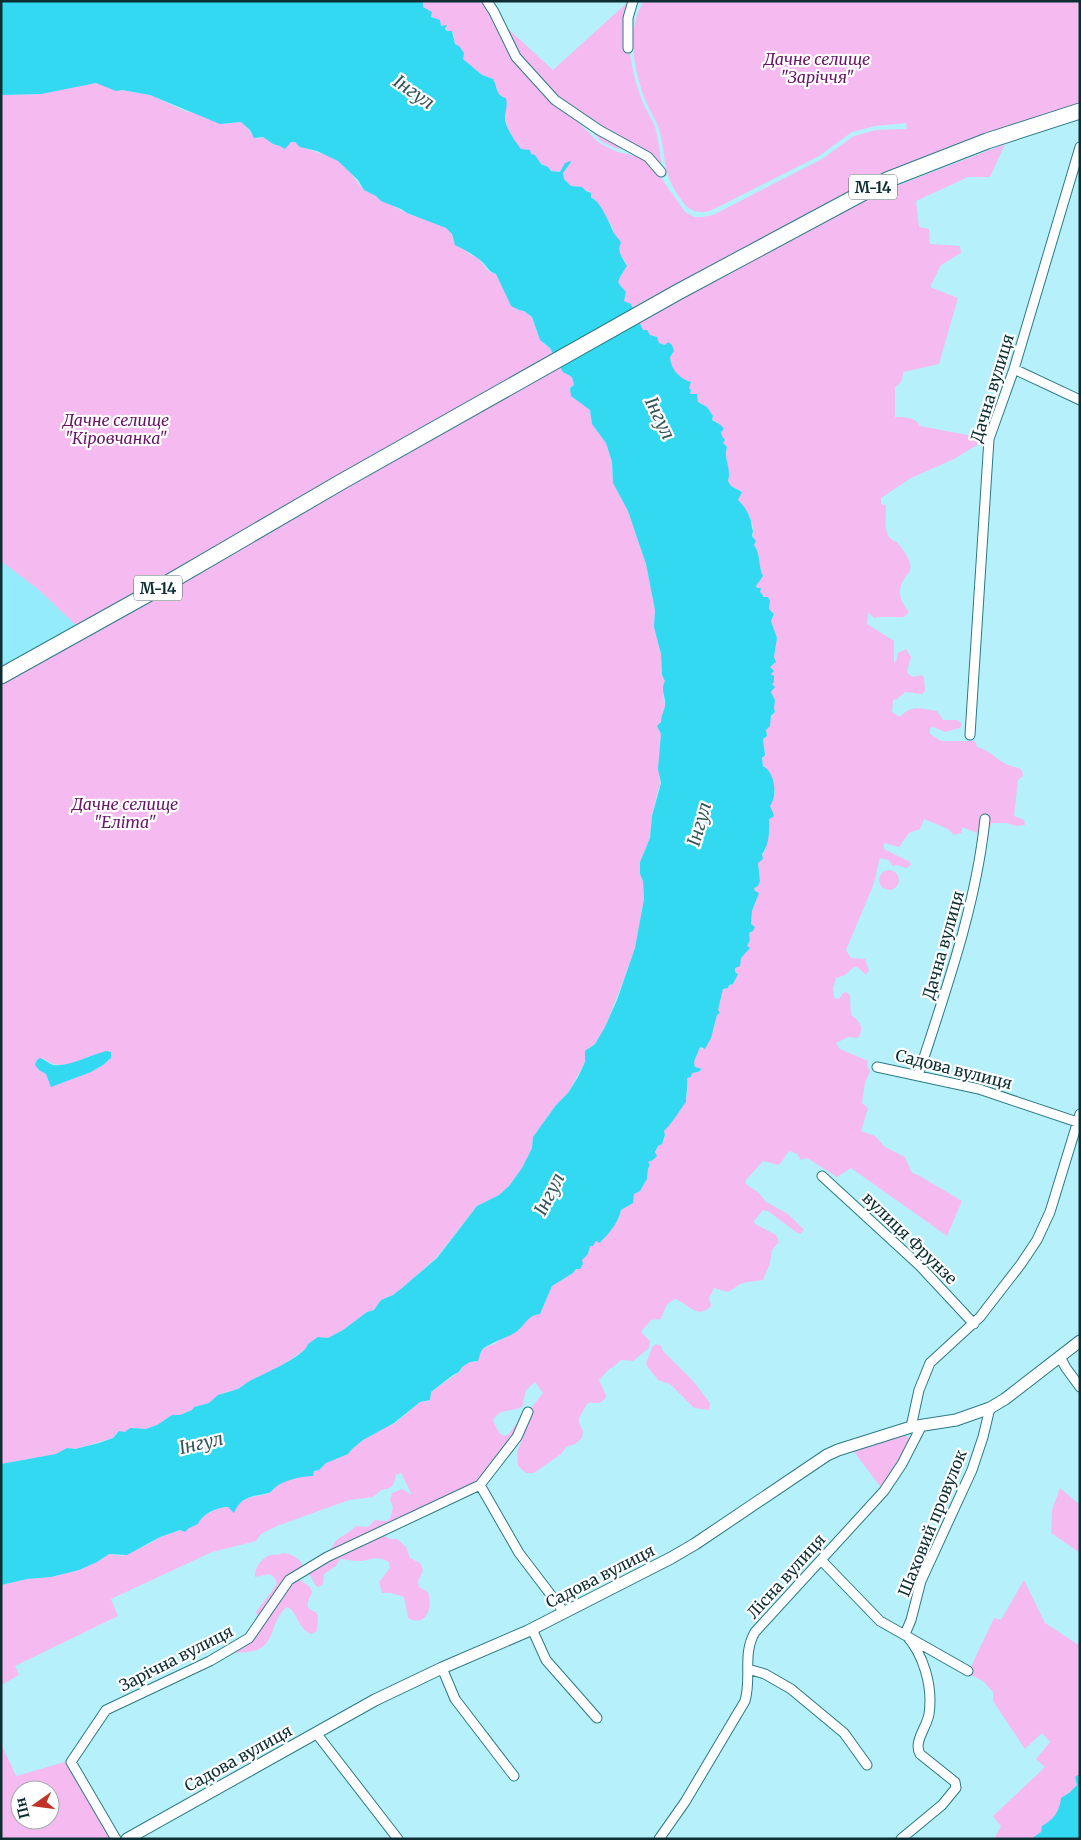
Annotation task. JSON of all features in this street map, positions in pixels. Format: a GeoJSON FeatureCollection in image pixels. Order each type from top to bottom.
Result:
{"type":"FeatureCollection","features":[{"type":"Feature","properties":{"kind":"highway","name":"М-14"},"geometry":{"type":"LineString","coordinates":[[1,676],[151,593],[341,482],[678,292],[887,180],[987,141],[1080,111]]}},
{"type":"Feature","properties":{"kind":"street"},"geometry":{"type":"LineString","coordinates":[[487,1],[516,57],[555,100],[599,130],[648,157],[661,172]]}},
{"type":"Feature","properties":{"kind":"street"},"geometry":{"type":"LineString","coordinates":[[628,48],[628,18],[633,1]]}},
{"type":"Feature","properties":{"kind":"street","name":"Дачна вулиця"},"geometry":{"type":"LineString","coordinates":[[970,735],[989,439],[1014,369],[1080,147]]}},
{"type":"Feature","properties":{"kind":"street"},"geometry":{"type":"LineString","coordinates":[[1014,369],[1080,400]]}},
{"type":"Feature","properties":{"kind":"street","name":"Дачна вулиця"},"geometry":{"type":"LineString","coordinates":[[918,1076],[974,892],[981,858],[985,819]]}},
{"type":"Feature","properties":{"kind":"street","name":"Садова вулиця"},"geometry":{"type":"LineString","coordinates":[[877,1067],[979,1089],[1079,1119]]}},
{"type":"Feature","properties":{"kind":"street"},"geometry":{"type":"LineString","coordinates":[[917,1426],[919,1390],[930,1363],[974,1324],[1021,1264],[1037,1240],[1050,1212],[1079,1119]]}},
{"type":"Feature","properties":{"kind":"street","name":"вулиця Фрунзе"},"geometry":{"type":"LineString","coordinates":[[822,1176],[920,1266],[974,1324]]}},
{"type":"Feature","properties":{"kind":"street","name":"Садова вулиця"},"geometry":{"type":"LineString","coordinates":[[127,1839],[375,1700],[442,1668],[532,1629],[695,1544],[827,1455],[917,1426],[956,1420],[990,1408],[1005,1400],[1080,1341]]}},
{"type":"Feature","properties":{"kind":"street"},"geometry":{"type":"LineString","coordinates":[[1060,1357],[1080,1387]]}},
{"type":"Feature","properties":{"kind":"street","name":"Шаховий провулок"},"geometry":{"type":"LineString","coordinates":[[905,1634],[911,1620],[921,1581],[972,1470],[990,1408]]}},
{"type":"Feature","properties":{"kind":"street","name":"Зарічна вулиця"},"geometry":{"type":"LineString","coordinates":[[116,1839],[71,1762],[106,1710],[210,1661],[249,1638],[289,1580],[327,1557],[480,1486],[517,1436],[528,1412]]}},
{"type":"Feature","properties":{"kind":"street","name":"Лісна вулиця"},"geometry":{"type":"LineString","coordinates":[[659,1839],[685,1802],[740,1710],[747,1693],[748,1646],[756,1632],[884,1491],[902,1464],[917,1426]]}},
{"type":"Feature","properties":{"kind":"street"},"geometry":{"type":"LineString","coordinates":[[480,1486],[519,1554],[564,1612]]}},
{"type":"Feature","properties":{"kind":"street"},"geometry":{"type":"LineString","coordinates":[[821,1560],[880,1621],[968,1671]]}},
{"type":"Feature","properties":{"kind":"street"},"geometry":{"type":"LineString","coordinates":[[532,1629],[546,1660],[597,1718]]}},
{"type":"Feature","properties":{"kind":"street"},"geometry":{"type":"LineString","coordinates":[[901,1839],[942,1805],[956,1788],[955,1782],[917,1750],[919,1739],[929,1715],[929,1695],[925,1668],[914,1645],[905,1634]]}},
{"type":"Feature","properties":{"kind":"street"},"geometry":{"type":"LineString","coordinates":[[442,1668],[455,1699],[514,1776]]}},
{"type":"Feature","properties":{"kind":"street"},"geometry":{"type":"LineString","coordinates":[[748,1669],[765,1674],[791,1689],[844,1733],[867,1765]]}},
{"type":"Feature","properties":{"kind":"street"},"geometry":{"type":"LineString","coordinates":[[316,1733],[398,1839]]}},
{"type":"Feature","properties":{"kind":"shaded area"},"geometry":{"type":"Polygon","coordinates":[[[1,561],[38,589],[79,628],[1,672],[1,561]]]}},
{"type":"Feature","properties":{"kind":"green space","name":"Дачне селище \"Заріччя\""},"geometry":{"type":"Polygon","coordinates":[[[423,1],[484,1],[500,28],[556,105],[581,125],[599,143],[615,151],[643,158],[654,168],[685,212],[694,217],[713,215],[822,159],[854,136],[876,130],[907,129],[906,123],[875,126],[852,132],[819,156],[712,210],[694,211],[686,206],[670,180],[665,164],[659,129],[646,102],[638,77],[633,51],[633,38],[638,12],[644,1],[1080,1],[1080,107],[820,208],[632,308],[631,304],[624,301],[623,288],[618,282],[618,277],[622,275],[627,264],[619,253],[612,226],[595,199],[591,198],[590,192],[576,186],[571,186],[564,179],[563,173],[571,162],[564,166],[560,172],[551,171],[534,157],[529,150],[521,149],[512,137],[507,125],[505,113],[506,98],[498,93],[493,79],[482,75],[463,59],[462,51],[455,43],[453,32],[447,31],[446,27],[441,26],[438,20],[431,17],[432,14],[423,7],[423,1]]]}},
{"type":"Feature","properties":{"kind":"green space"},"geometry":{"type":"Polygon","coordinates":[[[629,1],[639,1],[633,12],[630,25],[630,52],[635,79],[643,103],[655,127],[664,177],[656,166],[628,150],[615,148],[601,141],[584,122],[569,112],[515,50],[506,27],[553,70],[629,1]]]}},
{"type":"Feature","properties":{"kind":"green space","name":"Дачне селище \"Кіровчанка\""},"geometry":{"type":"Polygon","coordinates":[[[90,83],[102,84],[116,91],[122,90],[150,95],[187,112],[193,112],[224,124],[241,122],[257,139],[263,137],[273,144],[282,147],[295,142],[305,148],[337,160],[345,166],[365,191],[372,193],[406,213],[447,228],[453,240],[471,255],[478,258],[489,272],[496,274],[510,303],[532,317],[537,333],[553,354],[79,628],[38,589],[1,561],[1,95],[41,94],[90,83]]]}},
{"type":"Feature","properties":{"kind":"green space"},"geometry":{"type":"Polygon","coordinates":[[[1005,144],[990,177],[968,177],[916,201],[919,227],[929,229],[930,244],[960,246],[961,253],[941,265],[930,287],[958,298],[939,364],[903,372],[901,381],[895,387],[895,417],[913,419],[920,426],[978,437],[977,445],[954,459],[911,478],[881,498],[881,504],[886,505],[887,533],[892,540],[897,542],[911,566],[900,590],[901,599],[909,612],[904,617],[874,618],[868,612],[867,624],[894,641],[894,663],[898,653],[906,649],[911,657],[907,671],[908,674],[913,677],[922,675],[924,678],[925,691],[922,694],[905,692],[893,700],[892,712],[900,717],[912,709],[937,711],[943,720],[957,720],[962,724],[960,728],[945,732],[933,727],[930,728],[930,734],[941,741],[975,741],[977,747],[1006,764],[1019,768],[1023,776],[1018,780],[1014,816],[1024,820],[1025,825],[1016,826],[1006,823],[991,823],[988,838],[963,827],[961,833],[954,835],[948,829],[924,819],[920,829],[909,833],[899,847],[884,843],[884,849],[910,862],[911,865],[906,868],[897,865],[892,866],[889,860],[880,858],[873,886],[846,950],[851,958],[865,959],[869,970],[865,974],[857,967],[854,967],[845,975],[836,978],[833,989],[834,998],[839,999],[846,992],[850,995],[851,1015],[859,1022],[861,1028],[858,1038],[848,1037],[836,1043],[840,1049],[868,1061],[867,1066],[870,1071],[865,1083],[862,1103],[868,1108],[861,1131],[875,1136],[885,1147],[905,1157],[912,1173],[962,1201],[947,1236],[851,1168],[837,1177],[807,1158],[801,1160],[797,1154],[790,1151],[778,1165],[763,1161],[746,1180],[746,1184],[759,1193],[766,1202],[788,1214],[804,1230],[800,1234],[768,1211],[763,1210],[754,1221],[755,1224],[776,1235],[779,1242],[772,1250],[770,1263],[763,1280],[742,1283],[728,1292],[714,1288],[709,1298],[711,1306],[701,1312],[675,1299],[667,1304],[661,1319],[651,1320],[641,1332],[650,1341],[649,1348],[633,1361],[621,1360],[599,1380],[606,1398],[600,1403],[591,1402],[587,1404],[579,1418],[583,1431],[582,1438],[575,1444],[566,1447],[561,1454],[534,1473],[526,1473],[518,1466],[517,1452],[529,1422],[531,1408],[543,1393],[535,1382],[526,1390],[522,1407],[502,1412],[495,1417],[493,1421],[500,1434],[505,1436],[509,1434],[516,1424],[520,1425],[521,1430],[488,1466],[480,1482],[372,1540],[384,1536],[397,1539],[406,1547],[410,1558],[420,1563],[423,1570],[418,1582],[419,1587],[428,1592],[430,1604],[424,1618],[415,1620],[408,1618],[404,1597],[391,1593],[382,1593],[379,1582],[390,1568],[389,1562],[379,1558],[361,1561],[340,1559],[336,1566],[324,1574],[323,1584],[319,1587],[316,1586],[308,1572],[314,1561],[324,1556],[337,1540],[356,1526],[368,1527],[375,1520],[386,1521],[390,1519],[393,1507],[390,1500],[392,1493],[402,1489],[412,1495],[401,1473],[396,1475],[392,1487],[381,1490],[373,1497],[349,1500],[277,1526],[261,1534],[256,1541],[212,1552],[111,1599],[118,1616],[15,1666],[19,1675],[1,1685],[1,1585],[27,1579],[51,1577],[79,1570],[109,1554],[123,1556],[160,1537],[196,1525],[201,1517],[219,1508],[228,1507],[236,1511],[235,1508],[243,1500],[265,1495],[290,1479],[312,1476],[315,1471],[319,1470],[326,1463],[348,1454],[363,1440],[394,1424],[420,1402],[429,1401],[431,1392],[461,1371],[462,1367],[470,1362],[477,1362],[482,1350],[486,1347],[516,1332],[532,1315],[540,1314],[552,1286],[578,1268],[583,1258],[588,1254],[590,1246],[596,1241],[601,1242],[619,1218],[621,1210],[630,1204],[634,1194],[638,1192],[647,1180],[650,1165],[648,1162],[653,1160],[658,1146],[662,1144],[665,1137],[664,1131],[687,1097],[687,1078],[691,1077],[692,1073],[702,1069],[695,1067],[695,1060],[699,1049],[705,1048],[714,1029],[717,1015],[719,1014],[718,1010],[723,989],[728,988],[729,985],[734,983],[738,973],[735,972],[737,966],[743,955],[750,948],[747,947],[750,939],[749,933],[753,931],[751,924],[752,911],[757,895],[754,888],[758,886],[760,881],[758,863],[765,851],[770,829],[769,819],[774,815],[770,806],[775,794],[772,780],[762,762],[765,752],[763,739],[767,736],[766,730],[775,712],[775,700],[771,692],[772,683],[774,682],[771,674],[773,672],[770,667],[776,663],[774,657],[777,638],[771,621],[775,614],[769,609],[770,601],[768,597],[763,597],[760,592],[761,588],[756,586],[763,576],[758,552],[754,545],[756,541],[753,536],[753,526],[747,511],[738,500],[742,491],[731,486],[728,481],[727,447],[723,443],[721,431],[724,430],[716,421],[712,420],[713,416],[707,407],[698,402],[697,395],[690,394],[691,382],[679,376],[674,370],[670,357],[673,353],[672,345],[668,342],[665,345],[659,343],[657,337],[650,335],[647,330],[643,330],[638,321],[873,195],[1005,144]]]}},
{"type":"Feature","properties":{"kind":"green space","name":"Дачне селище \"Еліта\""},"geometry":{"type":"Polygon","coordinates":[[[559,366],[572,377],[574,385],[570,388],[573,398],[583,403],[590,410],[591,421],[606,443],[612,462],[613,483],[628,511],[646,564],[655,609],[654,627],[661,654],[662,675],[665,681],[663,693],[665,707],[660,724],[660,786],[652,816],[650,838],[640,862],[644,899],[635,948],[605,1027],[595,1044],[588,1048],[585,1062],[568,1093],[556,1105],[533,1137],[532,1148],[522,1168],[509,1186],[499,1195],[477,1206],[436,1258],[402,1288],[393,1295],[381,1300],[374,1310],[367,1312],[343,1330],[328,1338],[322,1338],[284,1364],[238,1389],[223,1393],[209,1403],[194,1407],[192,1410],[180,1415],[172,1415],[157,1425],[146,1429],[134,1428],[116,1433],[113,1438],[75,1449],[67,1448],[56,1454],[1,1464],[1,681],[559,366]],[[89,1056],[72,1063],[60,1065],[48,1062],[43,1058],[39,1070],[46,1073],[48,1077],[62,1083],[100,1067],[111,1058],[89,1056]]]}},
{"type":"Feature","properties":{"kind":"green space"},"geometry":{"type":"Polygon","coordinates":[[[889,870],[896,873],[899,880],[896,887],[889,890],[882,887],[879,880],[882,873],[889,870]]]}},
{"type":"Feature","properties":{"kind":"green space"},"geometry":{"type":"Polygon","coordinates":[[[656,1344],[661,1346],[663,1351],[693,1381],[710,1403],[709,1410],[694,1408],[670,1384],[658,1380],[646,1363],[653,1346],[656,1344]]]}},
{"type":"Feature","properties":{"kind":"green space"},"geometry":{"type":"Polygon","coordinates":[[[905,1435],[909,1438],[909,1445],[882,1489],[852,1449],[905,1435]]]}},
{"type":"Feature","properties":{"kind":"green space"},"geometry":{"type":"Polygon","coordinates":[[[1060,1488],[1080,1505],[1080,1553],[1051,1533],[1052,1510],[1060,1488]]]}},
{"type":"Feature","properties":{"kind":"green space"},"geometry":{"type":"Polygon","coordinates":[[[283,1553],[295,1557],[303,1566],[290,1585],[300,1580],[310,1587],[312,1592],[308,1606],[318,1616],[317,1631],[311,1634],[306,1631],[293,1612],[287,1607],[281,1613],[272,1634],[264,1646],[257,1650],[235,1653],[233,1651],[262,1628],[256,1612],[277,1584],[274,1577],[269,1574],[255,1577],[256,1568],[265,1558],[283,1553]]]}},
{"type":"Feature","properties":{"kind":"green space"},"geometry":{"type":"Polygon","coordinates":[[[1024,1580],[1045,1623],[1080,1646],[1080,1775],[1075,1777],[1077,1785],[1063,1797],[1057,1814],[1039,1834],[1031,1839],[994,1839],[1001,1826],[993,1816],[1045,1767],[1036,1759],[1050,1742],[1042,1733],[1025,1749],[993,1701],[993,1692],[983,1681],[968,1673],[994,1618],[1001,1620],[1024,1580]]]}},
{"type":"Feature","properties":{"kind":"green space"},"geometry":{"type":"Polygon","coordinates":[[[1,1743],[16,1776],[68,1761],[111,1839],[1,1839],[1,1743]]]}},
{"type":"Feature","properties":{"kind":"water","name":"Інгул"},"geometry":{"type":"Polygon","coordinates":[[[1,1],[423,1],[423,7],[432,12],[431,17],[440,20],[441,26],[447,25],[445,29],[447,31],[452,31],[455,44],[464,53],[463,59],[482,75],[493,79],[498,93],[506,98],[505,122],[521,149],[530,150],[531,154],[535,155],[541,164],[548,167],[551,171],[560,172],[565,163],[570,161],[563,173],[564,179],[571,186],[582,187],[591,193],[591,198],[601,207],[620,241],[619,249],[627,266],[618,282],[626,292],[624,301],[631,304],[643,330],[647,330],[650,335],[657,337],[659,343],[665,345],[668,342],[672,345],[674,351],[670,357],[674,370],[683,379],[691,382],[690,394],[697,394],[698,402],[707,407],[713,416],[712,420],[724,429],[721,432],[725,440],[723,443],[727,447],[728,481],[731,486],[742,492],[738,500],[751,520],[752,536],[756,541],[754,545],[758,552],[763,576],[756,586],[761,588],[760,592],[763,597],[768,597],[770,601],[769,609],[774,614],[771,621],[777,638],[774,657],[776,662],[770,667],[774,671],[771,674],[774,676],[772,684],[775,687],[771,692],[775,700],[775,712],[771,716],[770,726],[766,730],[767,736],[763,739],[765,755],[762,758],[763,766],[773,779],[774,796],[770,806],[774,815],[769,819],[769,837],[762,854],[763,859],[758,863],[760,881],[758,886],[754,888],[759,893],[752,911],[751,924],[755,927],[749,933],[750,940],[747,946],[750,948],[741,958],[740,966],[735,968],[735,972],[738,974],[733,984],[723,989],[718,1010],[720,1013],[717,1015],[711,1038],[705,1049],[701,1047],[699,1049],[695,1060],[695,1067],[702,1069],[692,1073],[691,1077],[687,1078],[686,1102],[664,1131],[665,1135],[662,1144],[658,1146],[655,1152],[657,1156],[648,1162],[650,1165],[647,1179],[640,1191],[634,1194],[633,1203],[621,1210],[616,1223],[607,1235],[600,1243],[596,1241],[593,1246],[590,1246],[588,1254],[582,1260],[583,1264],[580,1269],[576,1269],[573,1273],[552,1286],[540,1314],[530,1318],[516,1332],[481,1351],[478,1361],[470,1362],[462,1367],[459,1372],[431,1392],[430,1400],[420,1402],[394,1423],[363,1440],[348,1454],[326,1463],[319,1470],[314,1471],[313,1476],[289,1480],[280,1484],[269,1493],[248,1498],[240,1503],[234,1513],[228,1507],[215,1510],[206,1514],[198,1524],[185,1532],[180,1530],[160,1537],[127,1555],[109,1554],[79,1570],[51,1577],[27,1579],[1,1585],[1,1464],[56,1454],[67,1448],[75,1449],[99,1443],[113,1438],[119,1431],[125,1432],[130,1428],[146,1429],[157,1425],[172,1415],[180,1415],[192,1410],[194,1407],[209,1403],[218,1395],[238,1389],[291,1360],[318,1337],[328,1338],[343,1330],[367,1312],[374,1310],[381,1300],[393,1295],[402,1288],[437,1258],[477,1206],[499,1195],[509,1186],[522,1168],[532,1148],[533,1137],[556,1105],[568,1093],[585,1062],[585,1051],[595,1044],[605,1027],[617,1000],[635,948],[644,899],[640,862],[650,838],[652,816],[661,783],[658,769],[661,734],[657,726],[661,722],[665,706],[663,687],[665,681],[662,675],[661,654],[654,627],[655,610],[646,564],[628,511],[613,483],[612,462],[606,443],[592,424],[590,410],[571,396],[570,388],[574,385],[572,377],[563,372],[550,348],[540,340],[532,317],[524,311],[511,306],[496,274],[474,256],[455,245],[452,234],[446,228],[381,201],[364,190],[358,180],[338,161],[317,151],[300,147],[295,142],[291,142],[285,149],[263,137],[254,138],[250,130],[241,122],[220,124],[150,95],[122,90],[116,91],[96,83],[41,94],[1,95],[1,1]]]}},
{"type":"Feature","properties":{"kind":"water"},"geometry":{"type":"Polygon","coordinates":[[[106,1051],[111,1052],[111,1058],[103,1065],[91,1072],[51,1087],[46,1074],[35,1065],[40,1058],[52,1064],[60,1065],[73,1063],[106,1051]]]}},
{"type":"Feature","properties":{"kind":"water"},"geometry":{"type":"Polygon","coordinates":[[[1080,1775],[1080,1839],[1031,1839],[1041,1832],[1042,1826],[1055,1815],[1061,1798],[1077,1785],[1075,1777],[1080,1775]]]}}]}
